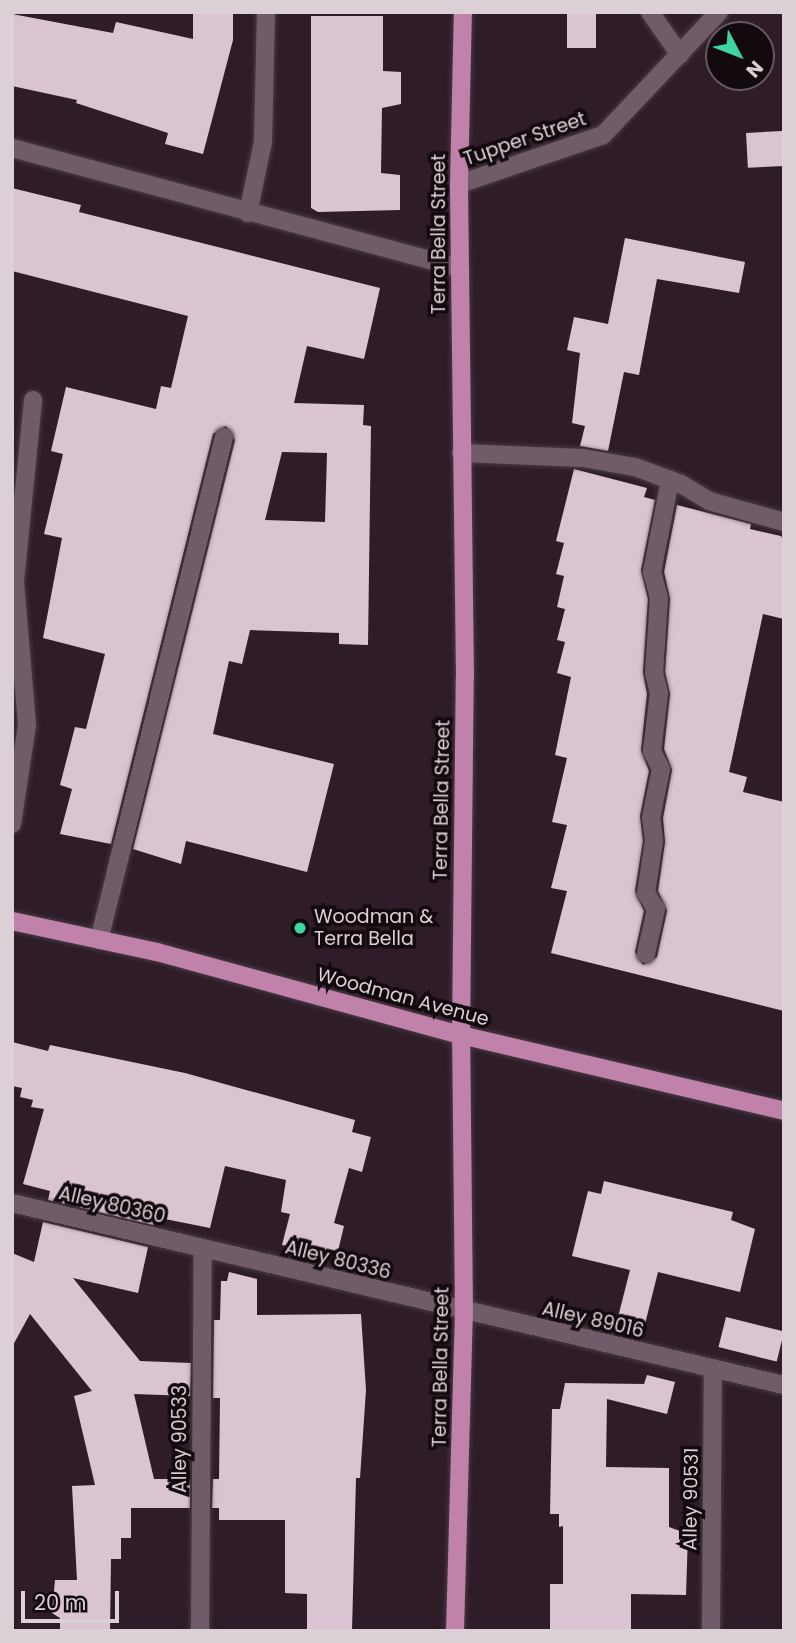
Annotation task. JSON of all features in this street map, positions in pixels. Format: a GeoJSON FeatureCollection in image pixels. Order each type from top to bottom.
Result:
{"type":"FeatureCollection","features":[{"type":"Feature","properties":{"kind":"main road","name":"Terra Bella Street"},"geometry":{"type":"LineString","coordinates":[[455,1631],[464,1312],[461,1034],[465,678],[459,184],[463,12]]}},
{"type":"Feature","properties":{"kind":"main road","name":"Woodman Avenue"},"geometry":{"type":"LineString","coordinates":[[12,920],[461,1034],[784,1111]]}},
{"type":"Feature","properties":{"kind":"street"},"geometry":{"type":"LineString","coordinates":[[248,213],[263,142],[266,12]]}},
{"type":"Feature","properties":{"kind":"street"},"geometry":{"type":"LineString","coordinates":[[650,12],[680,55]]}},
{"type":"Feature","properties":{"kind":"street","name":"Tupper Street"},"geometry":{"type":"LineString","coordinates":[[459,184],[603,135],[719,12]]}},
{"type":"Feature","properties":{"kind":"street"},"geometry":{"type":"LineString","coordinates":[[12,148],[460,268]]}},
{"type":"Feature","properties":{"kind":"street"},"geometry":{"type":"LineString","coordinates":[[12,824],[27,724],[15,581],[33,400]]}},
{"type":"Feature","properties":{"kind":"street"},"geometry":{"type":"LineString","coordinates":[[99,940],[224,437]]}},
{"type":"Feature","properties":{"kind":"street"},"geometry":{"type":"LineString","coordinates":[[461,453],[583,458],[635,467],[670,480],[709,501],[784,523]]}},
{"type":"Feature","properties":{"kind":"street"},"geometry":{"type":"LineString","coordinates":[[646,954],[656,909],[646,893],[654,841],[651,818],[661,769],[652,751],[659,693],[654,673],[659,598],[652,572],[670,480]]}},
{"type":"Feature","properties":{"kind":"street","name":"Alley 80360"},"geometry":{"type":"LineString","coordinates":[[12,1203],[203,1248]]}},
{"type":"Feature","properties":{"kind":"street","name":"Alley 80336"},"geometry":{"type":"LineString","coordinates":[[203,1248],[464,1312]]}},
{"type":"Feature","properties":{"kind":"street","name":"Alley 90533"},"geometry":{"type":"LineString","coordinates":[[200,1631],[203,1248]]}},
{"type":"Feature","properties":{"kind":"street","name":"Alley 89016"},"geometry":{"type":"LineString","coordinates":[[464,1312],[784,1385]]}},
{"type":"Feature","properties":{"kind":"street","name":"Alley 90531"},"geometry":{"type":"LineString","coordinates":[[710,1631],[713,1368]]}},
{"type":"Feature","properties":{"kind":"building"},"geometry":{"type":"Polygon","coordinates":[[[193,12],[233,12],[233,40],[203,154],[165,144],[168,133],[76,103],[77,100],[12,86],[12,14],[113,33],[116,22],[193,39],[193,12]]]}},
{"type":"Feature","properties":{"kind":"building"},"geometry":{"type":"Polygon","coordinates":[[[567,12],[596,12],[596,48],[567,48],[567,12]]]}},
{"type":"Feature","properties":{"kind":"building"},"geometry":{"type":"Polygon","coordinates":[[[311,16],[383,16],[383,71],[401,72],[401,104],[382,108],[381,173],[400,175],[400,210],[318,212],[311,208],[311,16]]]}},
{"type":"Feature","properties":{"kind":"building"},"geometry":{"type":"Polygon","coordinates":[[[782,131],[784,166],[748,168],[746,133],[782,131]]]}},
{"type":"Feature","properties":{"kind":"building"},"geometry":{"type":"Polygon","coordinates":[[[12,188],[81,205],[79,212],[380,288],[364,359],[307,346],[294,403],[364,405],[363,425],[371,426],[368,645],[339,644],[339,633],[250,630],[242,664],[229,661],[213,734],[334,764],[307,872],[186,841],[181,864],[133,849],[235,440],[226,426],[213,434],[111,844],[60,834],[72,789],[60,785],[75,727],[86,729],[105,654],[43,638],[62,538],[44,534],[63,454],[51,451],[66,387],[156,409],[161,386],[171,388],[188,316],[12,271],[12,188]],[[282,452],[265,520],[325,522],[327,453],[282,452]]]}},
{"type":"Feature","properties":{"kind":"building"},"geometry":{"type":"Polygon","coordinates":[[[625,238],[745,262],[739,293],[657,279],[639,375],[624,372],[608,451],[580,446],[585,426],[572,423],[580,353],[567,350],[574,317],[608,324],[625,238]]]}},
{"type":"Feature","properties":{"kind":"building"},"geometry":{"type":"Polygon","coordinates":[[[574,469],[647,488],[644,497],[655,500],[641,570],[648,599],[643,672],[647,694],[641,750],[649,771],[640,816],[643,841],[635,891],[644,911],[635,952],[643,965],[657,957],[667,911],[658,891],[665,842],[663,818],[672,770],[664,749],[670,694],[665,672],[670,599],[664,572],[677,505],[751,524],[750,529],[781,536],[784,542],[784,619],[763,614],[729,772],[747,777],[743,792],[784,802],[784,1011],[551,953],[567,891],[551,888],[567,825],[552,822],[567,758],[555,755],[571,677],[557,673],[565,642],[557,640],[565,609],[557,607],[564,576],[556,574],[564,543],[556,541],[574,469]]]}},
{"type":"Feature","properties":{"kind":"building"},"geometry":{"type":"Polygon","coordinates":[[[12,1042],[48,1051],[50,1045],[185,1073],[355,1120],[352,1132],[371,1137],[362,1172],[349,1168],[334,1223],[344,1226],[337,1255],[282,1245],[290,1214],[281,1212],[286,1180],[225,1166],[210,1228],[155,1217],[153,1225],[48,1200],[50,1191],[23,1184],[44,1109],[31,1107],[33,1100],[20,1097],[22,1088],[12,1086],[12,1042]]]}},
{"type":"Feature","properties":{"kind":"building"},"geometry":{"type":"Polygon","coordinates":[[[604,1181],[733,1212],[731,1220],[755,1229],[740,1292],[658,1272],[643,1332],[616,1325],[630,1270],[572,1256],[588,1191],[601,1194],[604,1181]]]}},
{"type":"Feature","properties":{"kind":"building"},"geometry":{"type":"Polygon","coordinates":[[[43,1222],[148,1247],[138,1293],[73,1278],[140,1361],[191,1363],[190,1396],[134,1394],[154,1479],[190,1479],[190,1508],[131,1508],[131,1538],[121,1538],[121,1559],[111,1559],[110,1631],[60,1631],[60,1618],[52,1613],[55,1580],[77,1580],[72,1486],[95,1485],[74,1396],[92,1391],[30,1314],[12,1347],[12,1253],[34,1262],[43,1222]]]}},
{"type":"Feature","properties":{"kind":"building"},"geometry":{"type":"Polygon","coordinates":[[[229,1272],[257,1279],[257,1315],[361,1314],[366,1390],[360,1478],[356,1478],[352,1631],[307,1631],[307,1594],[285,1593],[285,1520],[219,1520],[219,1508],[212,1508],[213,1479],[219,1479],[220,1398],[213,1398],[214,1320],[220,1320],[221,1281],[227,1281],[229,1272]]]}},
{"type":"Feature","properties":{"kind":"building"},"geometry":{"type":"Polygon","coordinates":[[[726,1317],[784,1331],[777,1362],[719,1347],[726,1317]]]}},
{"type":"Feature","properties":{"kind":"building"},"geometry":{"type":"Polygon","coordinates":[[[647,1375],[675,1382],[667,1414],[607,1399],[606,1467],[669,1468],[669,1527],[688,1534],[686,1595],[631,1594],[631,1631],[550,1631],[550,1584],[563,1584],[563,1526],[559,1527],[559,1514],[550,1514],[552,1409],[560,1409],[565,1383],[644,1384],[647,1375]]]}},
{"type":"Feature","properties":{"kind":"place","name":"Woodman & Terra Bella"},"geometry":{"type":"Point","coordinates":[300,928]}}]}
